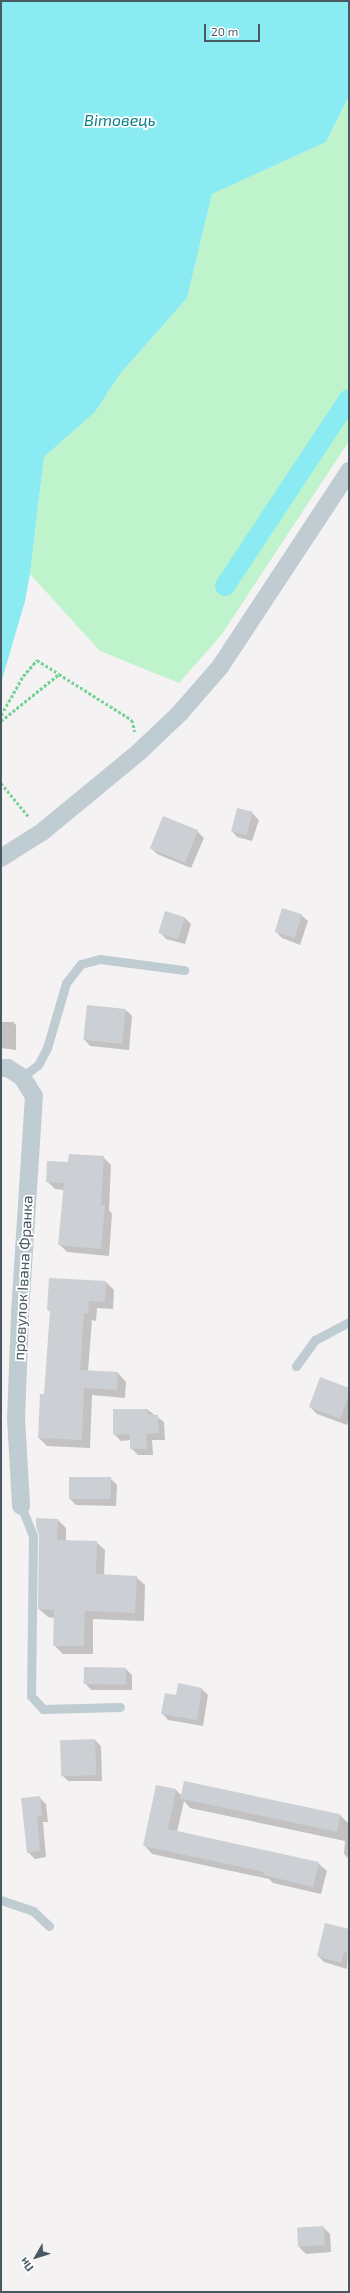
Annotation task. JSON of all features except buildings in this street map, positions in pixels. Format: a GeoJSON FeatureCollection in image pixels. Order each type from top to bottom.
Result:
{"type":"FeatureCollection","features":[{"type":"Feature","properties":{"kind":"street"},"geometry":{"type":"LineString","coordinates":[[1,858],[42,832],[139,752],[180,713],[220,667],[349,471]]}},
{"type":"Feature","properties":{"kind":"street"},"geometry":{"type":"LineString","coordinates":[[1,1068],[8,1068],[22,1077]]}},
{"type":"Feature","properties":{"kind":"street","name":"провулок Івана Франка"},"geometry":{"type":"LineString","coordinates":[[21,1506],[16,1418],[20,1315],[34,1096],[22,1077]]}},
{"type":"Feature","properties":{"kind":"lane"},"geometry":{"type":"LineString","coordinates":[[22,1077],[38,1065],[47,1048],[66,983],[81,964],[100,959],[184,970]]}},
{"type":"Feature","properties":{"kind":"lane"},"geometry":{"type":"LineString","coordinates":[[296,1366],[315,1340],[349,1322]]}},
{"type":"Feature","properties":{"kind":"lane"},"geometry":{"type":"LineString","coordinates":[[21,1506],[33,1535],[30,1696],[44,1709],[120,1707]]}},
{"type":"Feature","properties":{"kind":"lane"},"geometry":{"type":"LineString","coordinates":[[1,1900],[33,1911],[49,1926]]}},
{"type":"Feature","properties":{"kind":"path"},"geometry":{"type":"LineString","coordinates":[[1,715],[23,676],[36,660],[132,720],[139,752]]}},
{"type":"Feature","properties":{"kind":"path"},"geometry":{"type":"LineString","coordinates":[[1,721],[59,674]]}},
{"type":"Feature","properties":{"kind":"path"},"geometry":{"type":"LineString","coordinates":[[1,783],[42,832]]}},
{"type":"Feature","properties":{"kind":"green space"},"geometry":{"type":"Polygon","coordinates":[[[349,96],[349,441],[222,634],[179,683],[100,651],[30,574],[44,457],[95,412],[120,374],[187,298],[212,194],[326,142],[349,96]]]}},
{"type":"Feature","properties":{"kind":"water","name":"Вітовець"},"geometry":{"type":"Polygon","coordinates":[[[1,1],[349,1],[349,96],[326,142],[212,194],[187,298],[120,374],[95,412],[44,457],[30,574],[25,601],[1,683],[1,1]]]}},
{"type":"Feature","properties":{"kind":"waterway"},"geometry":{"type":"LineString","coordinates":[[225,586],[349,399]]}}]}
